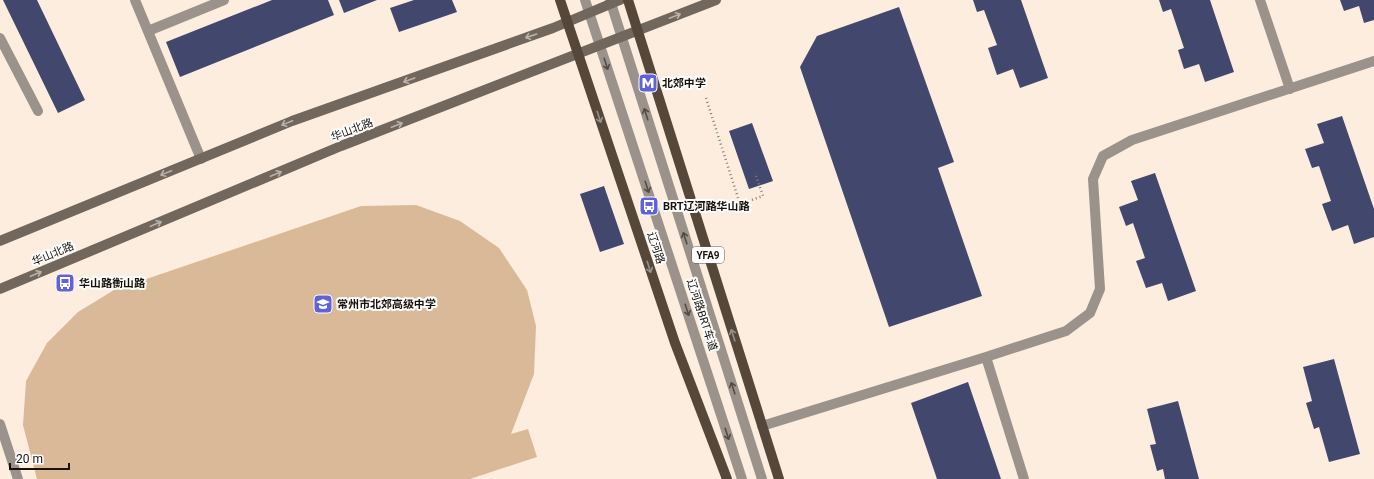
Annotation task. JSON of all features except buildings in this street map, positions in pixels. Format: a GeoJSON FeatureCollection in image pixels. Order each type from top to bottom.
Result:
{"type":"FeatureCollection","features":[{"type":"Feature","properties":{"kind":"main road","name":"辽河路"},"geometry":{"type":"LineString","coordinates":[[560,0],[675,343],[728,479]]}},
{"type":"Feature","properties":{"kind":"main road","name":"YFA9"},"geometry":{"type":"LineString","coordinates":[[628,0],[779,479]]}},
{"type":"Feature","properties":{"kind":"main road","name":"华山北路"},"geometry":{"type":"LineString","coordinates":[[0,289],[342,146],[716,0]]}},
{"type":"Feature","properties":{"kind":"main road"},"geometry":{"type":"LineString","coordinates":[[0,241],[292,121],[568,22],[589,14],[614,1]]}},
{"type":"Feature","properties":{"kind":"lane"},"geometry":{"type":"LineString","coordinates":[[135,0],[201,159]]}},
{"type":"Feature","properties":{"kind":"lane"},"geometry":{"type":"LineString","coordinates":[[148,31],[224,0]]}},
{"type":"Feature","properties":{"kind":"lane","name":"辽河路BRT车道"},"geometry":{"type":"LineString","coordinates":[[585,0],[742,479]]}},
{"type":"Feature","properties":{"kind":"lane"},"geometry":{"type":"LineString","coordinates":[[1260,0],[1290,89]]}},
{"type":"Feature","properties":{"kind":"lane","name":"辽河路BRT车道"},"geometry":{"type":"LineString","coordinates":[[614,1],[621,36],[762,479]]}},
{"type":"Feature","properties":{"kind":"lane"},"geometry":{"type":"LineString","coordinates":[[0,38],[38,111]]}},
{"type":"Feature","properties":{"kind":"lane"},"geometry":{"type":"LineString","coordinates":[[762,426],[986,357],[1066,330],[1090,313],[1100,289],[1092,179],[1103,156],[1132,140],[1374,61]]}},
{"type":"Feature","properties":{"kind":"lane"},"geometry":{"type":"LineString","coordinates":[[986,357],[1024,479]]}},
{"type":"Feature","properties":{"kind":"lane"},"geometry":{"type":"LineString","coordinates":[[0,424],[18,479]]}},
{"type":"Feature","properties":{"kind":"path"},"geometry":{"type":"LineString","coordinates":[[706,98],[740,204],[763,196],[756,176]]}},
{"type":"Feature","properties":{"kind":"shaded area","name":"常州市北郊高级中学"},"geometry":{"type":"Polygon","coordinates":[[[416,205],[460,221],[499,248],[527,290],[536,326],[534,374],[511,434],[528,429],[537,457],[470,479],[37,479],[23,425],[26,381],[47,343],[78,312],[114,290],[361,206],[416,205]]]}},
{"type":"Feature","properties":{"kind":"place","name":"北郊中学"},"geometry":{"type":"Point","coordinates":[648,83]}},
{"type":"Feature","properties":{"kind":"place","name":"BRT辽河路华山路"},"geometry":{"type":"Point","coordinates":[649,206]}},
{"type":"Feature","properties":{"kind":"place","name":"华山路衡山路"},"geometry":{"type":"Point","coordinates":[65,283]}},
{"type":"Feature","properties":{"kind":"place","name":"常州市北郊高级中学"},"geometry":{"type":"Point","coordinates":[323,304]}}]}
